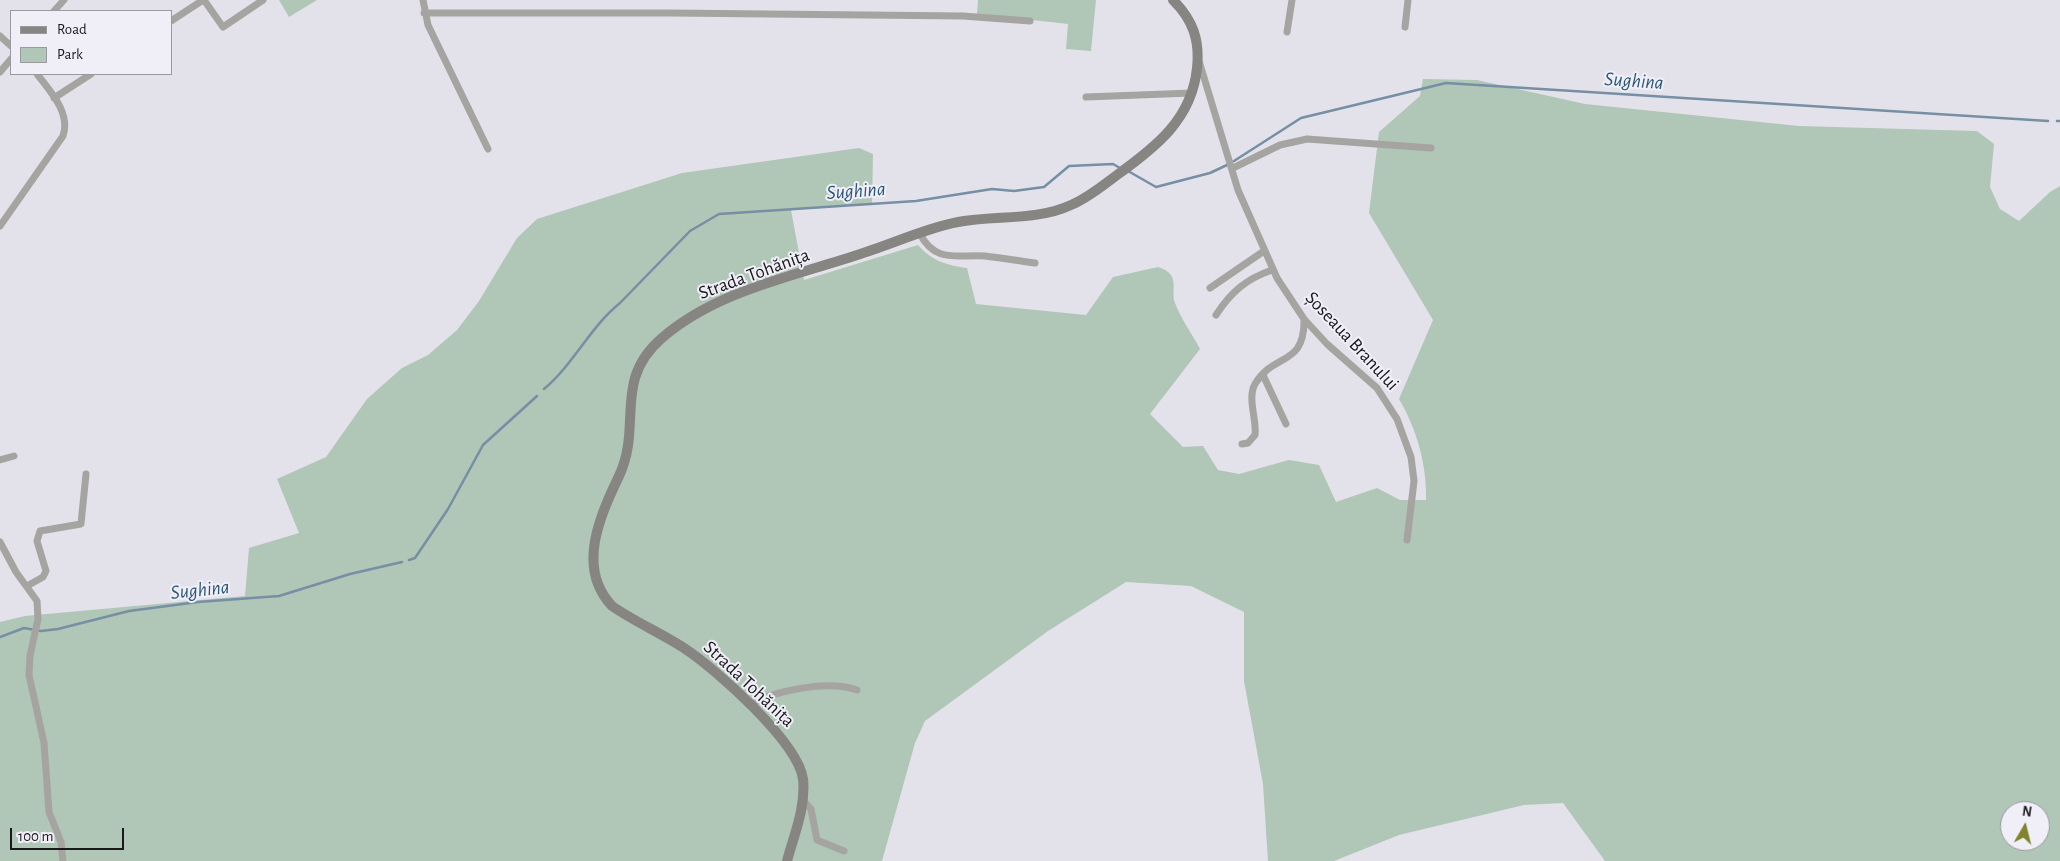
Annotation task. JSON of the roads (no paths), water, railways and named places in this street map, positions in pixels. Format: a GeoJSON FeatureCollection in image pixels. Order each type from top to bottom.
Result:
{"type":"FeatureCollection","features":[{"type":"Feature","properties":{"kind":"main road","name":"Șoseaua Branului"},"geometry":{"type":"LineString","coordinates":[[870,251],[973,219],[1035,215],[1059,210],[1084,198],[1154,148],[1176,125],[1192,94],[1198,59],[1196,36],[1192,25],[1174,0]]}},
{"type":"Feature","properties":{"kind":"main road","name":"Strada Tohănița"},"geometry":{"type":"LineString","coordinates":[[787,861],[803,800],[802,775],[795,756],[749,705],[702,660],[612,606],[605,598],[598,584],[594,560],[595,539],[601,514],[626,457],[634,376],[642,360],[655,344],[702,310],[741,294],[870,251]]}},
{"type":"Feature","properties":{"kind":"street"},"geometry":{"type":"LineString","coordinates":[[55,10],[64,0]]}},
{"type":"Feature","properties":{"kind":"street"},"geometry":{"type":"LineString","coordinates":[[172,20],[203,0],[222,27],[263,0]]}},
{"type":"Feature","properties":{"kind":"street"},"geometry":{"type":"LineString","coordinates":[[423,0],[424,13],[430,31],[488,149]]}},
{"type":"Feature","properties":{"kind":"street"},"geometry":{"type":"LineString","coordinates":[[1287,32],[1292,0]]}},
{"type":"Feature","properties":{"kind":"street"},"geometry":{"type":"LineString","coordinates":[[1405,28],[1408,0]]}},
{"type":"Feature","properties":{"kind":"street"},"geometry":{"type":"LineString","coordinates":[[424,13],[963,16],[1030,21]]}},
{"type":"Feature","properties":{"kind":"street"},"geometry":{"type":"LineString","coordinates":[[0,36],[10,45]]}},
{"type":"Feature","properties":{"kind":"street","name":"Șoseaua Branului"},"geometry":{"type":"LineString","coordinates":[[1198,59],[1243,203],[1272,270],[1304,320],[1327,344],[1377,388],[1397,420],[1410,457],[1414,481],[1414,499],[1407,540]]}},
{"type":"Feature","properties":{"kind":"street"},"geometry":{"type":"LineString","coordinates":[[0,72],[10,60]]}},
{"type":"Feature","properties":{"kind":"street"},"geometry":{"type":"LineString","coordinates":[[0,226],[63,136],[66,121],[54,98],[38,75]]}},
{"type":"Feature","properties":{"kind":"street"},"geometry":{"type":"LineString","coordinates":[[54,98],[89,75]]}},
{"type":"Feature","properties":{"kind":"street"},"geometry":{"type":"LineString","coordinates":[[1086,97],[1192,94]]}},
{"type":"Feature","properties":{"kind":"street"},"geometry":{"type":"LineString","coordinates":[[1233,168],[1280,146],[1307,139],[1431,148]]}},
{"type":"Feature","properties":{"kind":"street"},"geometry":{"type":"LineString","coordinates":[[920,234],[929,247],[943,255],[987,256],[1035,263]]}},
{"type":"Feature","properties":{"kind":"street"},"geometry":{"type":"LineString","coordinates":[[1210,288],[1264,251]]}},
{"type":"Feature","properties":{"kind":"street"},"geometry":{"type":"LineString","coordinates":[[1216,315],[1226,299],[1242,284],[1272,270]]}},
{"type":"Feature","properties":{"kind":"street"},"geometry":{"type":"LineString","coordinates":[[1242,444],[1248,443],[1255,435],[1253,394],[1256,383],[1263,375],[1300,347],[1304,335],[1304,320]]}},
{"type":"Feature","properties":{"kind":"street"},"geometry":{"type":"LineString","coordinates":[[1263,375],[1286,424]]}},
{"type":"Feature","properties":{"kind":"street"},"geometry":{"type":"LineString","coordinates":[[0,460],[14,456]]}},
{"type":"Feature","properties":{"kind":"street"},"geometry":{"type":"LineString","coordinates":[[27,586],[42,577],[46,571],[37,541],[40,531],[82,524],[86,474]]}},
{"type":"Feature","properties":{"kind":"street"},"geometry":{"type":"LineString","coordinates":[[0,542],[16,572],[37,601],[39,609],[29,675],[44,743],[49,812],[61,842],[63,861]]}},
{"type":"Feature","properties":{"kind":"street"},"geometry":{"type":"LineString","coordinates":[[749,705],[772,695],[826,686],[836,685],[857,690]]}},
{"type":"Feature","properties":{"kind":"street"},"geometry":{"type":"LineString","coordinates":[[803,800],[811,809],[818,840],[844,851]]}},
{"type":"Feature","properties":{"kind":"waterway","name":"Sughina"},"geometry":{"type":"LineString","coordinates":[[1234,161],[1301,118],[1446,83],[2048,121]]}},
{"type":"Feature","properties":{"kind":"waterway","name":"Sughina"},"geometry":{"type":"LineString","coordinates":[[544,389],[555,379],[609,313],[690,231],[719,214],[916,201],[992,189],[1014,191],[1044,187],[1069,166],[1113,164],[1120,168]]}},
{"type":"Feature","properties":{"kind":"waterway","name":"Sughina"},"geometry":{"type":"LineString","coordinates":[[1128,171],[1156,187],[1210,173],[1227,165]]}},
{"type":"Feature","properties":{"kind":"waterway","name":"Sughina"},"geometry":{"type":"LineString","coordinates":[[409,560],[415,558],[448,509],[483,445],[537,396]]}},
{"type":"Feature","properties":{"kind":"waterway","name":"Sughina"},"geometry":{"type":"LineString","coordinates":[[0,637],[24,628],[41,631],[58,629],[129,611],[198,602],[279,596],[350,574],[402,562]]}}]}
